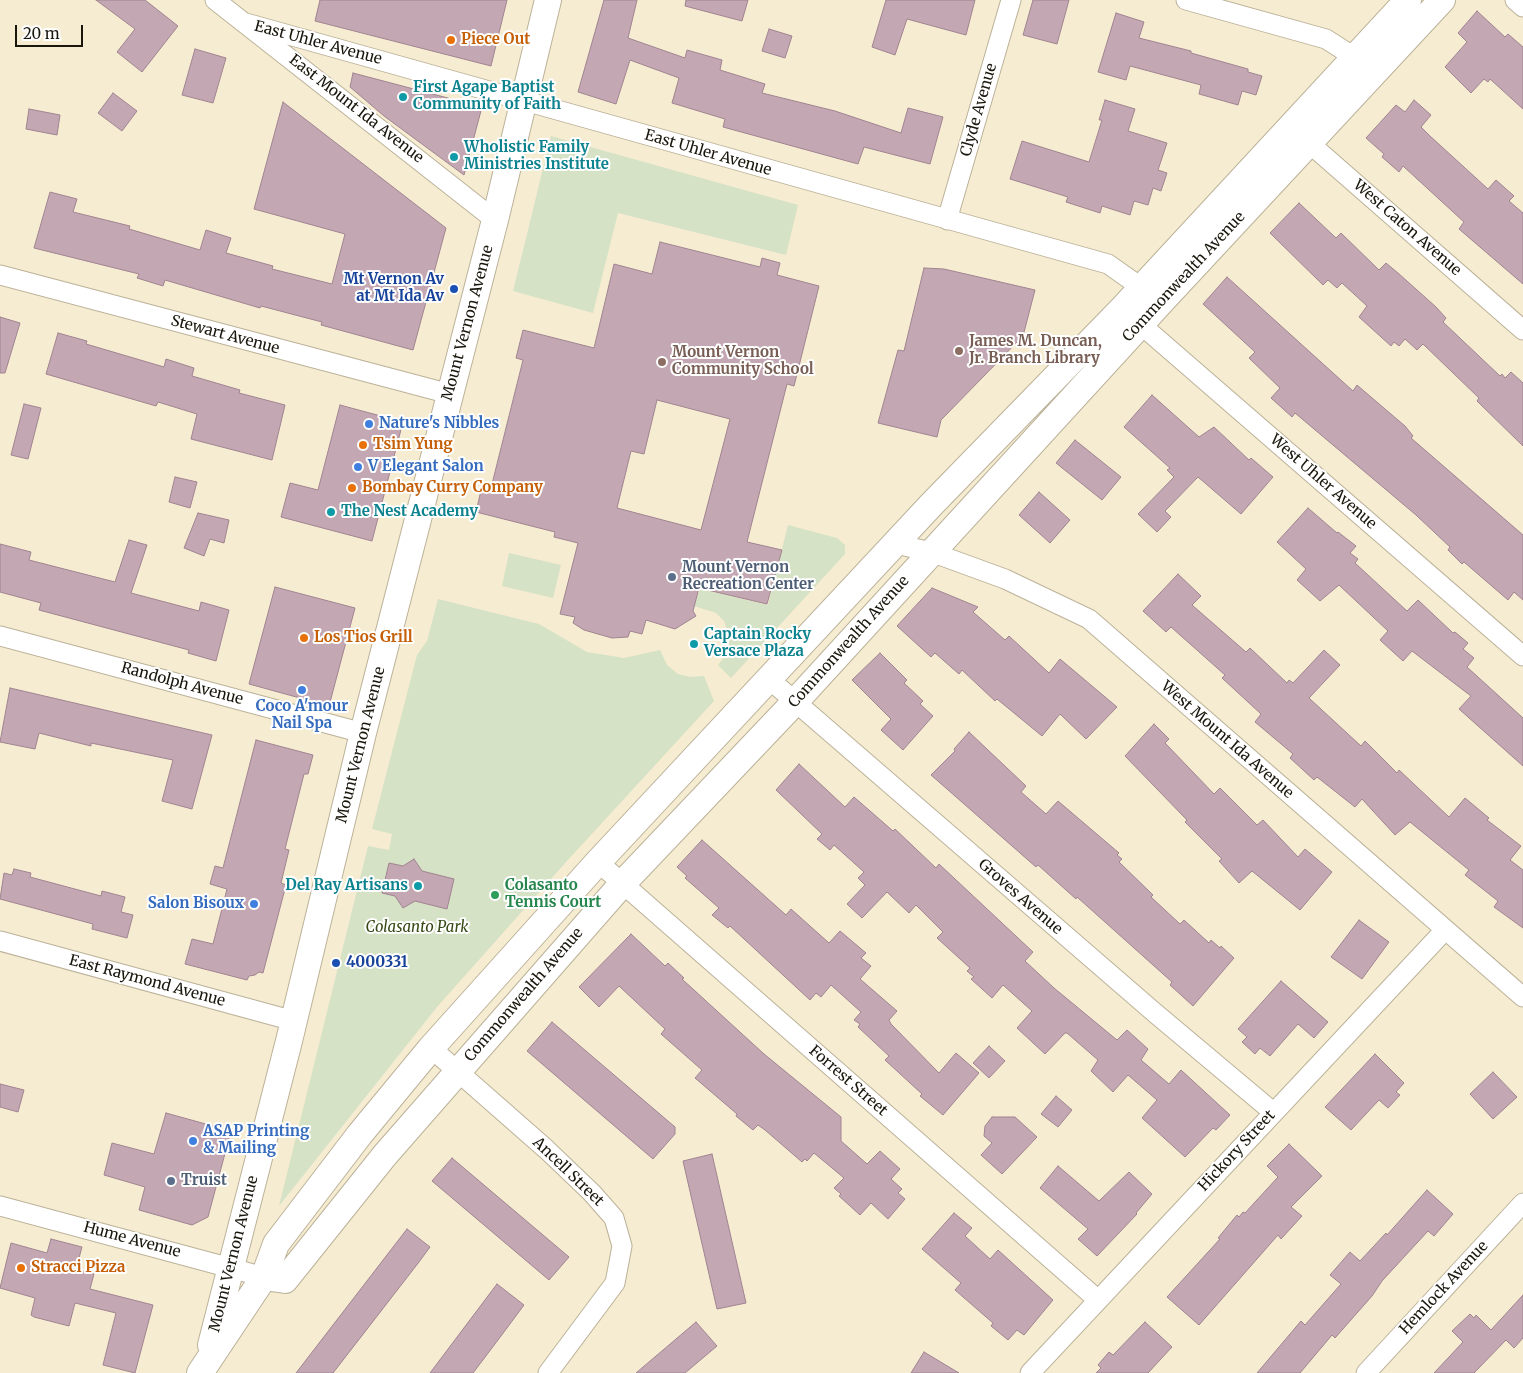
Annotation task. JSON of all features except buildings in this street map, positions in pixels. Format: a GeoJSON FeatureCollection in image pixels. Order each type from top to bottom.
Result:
{"type":"FeatureCollection","features":[{"type":"Feature","properties":{"kind":"street","name":"East Mount Ida Avenue"},"geometry":{"type":"LineString","coordinates":[[215,0],[496,220]]}},
{"type":"Feature","properties":{"kind":"street","name":"Mount Vernon Avenue"},"geometry":{"type":"LineString","coordinates":[[204,1370],[294,1021],[363,733],[496,220],[548,0]]}},
{"type":"Feature","properties":{"kind":"street","name":"Clyde Avenue"},"geometry":{"type":"LineString","coordinates":[[947,220],[1011,0]]}},
{"type":"Feature","properties":{"kind":"street"},"geometry":{"type":"LineString","coordinates":[[1186,0],[1326,39],[1366,64]]}},
{"type":"Feature","properties":{"kind":"street","name":"Commonwealth Avenue"},"geometry":{"type":"LineString","coordinates":[[1366,64],[1408,0]]}},
{"type":"Feature","properties":{"kind":"street","name":"Commonwealth Avenue"},"geometry":{"type":"LineString","coordinates":[[264,1277],[285,1280],[385,1155],[623,883],[794,703],[931,552],[1132,316],[1366,64],[1442,0]]}},
{"type":"Feature","properties":{"kind":"street"},"geometry":{"type":"LineString","coordinates":[[1515,0],[1523,7]]}},
{"type":"Feature","properties":{"kind":"street","name":"East Uhler Avenue"},"geometry":{"type":"LineString","coordinates":[[246,23],[1108,264],[1151,295]]}},
{"type":"Feature","properties":{"kind":"street","name":"West Caton Avenue"},"geometry":{"type":"LineString","coordinates":[[1300,135],[1523,330]]}},
{"type":"Feature","properties":{"kind":"street","name":"Stewart Avenue"},"geometry":{"type":"LineString","coordinates":[[0,275],[450,394]]}},
{"type":"Feature","properties":{"kind":"street","name":"Commonwealth Avenue"},"geometry":{"type":"LineString","coordinates":[[204,1370],[264,1277],[276,1244],[360,1134],[431,1048],[598,862],[896,544],[1132,316]]}},
{"type":"Feature","properties":{"kind":"street","name":"West Uhler Avenue"},"geometry":{"type":"LineString","coordinates":[[1132,316],[1523,656]]}},
{"type":"Feature","properties":{"kind":"street","name":"West Mount Ida Avenue"},"geometry":{"type":"LineString","coordinates":[[896,544],[931,552],[1014,583],[1089,619],[1523,997]]}},
{"type":"Feature","properties":{"kind":"street","name":"Randolph Avenue"},"geometry":{"type":"LineString","coordinates":[[0,636],[363,733]]}},
{"type":"Feature","properties":{"kind":"street","name":"Groves Avenue"},"geometry":{"type":"LineString","coordinates":[[769,679],[794,703],[1273,1112]]}},
{"type":"Feature","properties":{"kind":"street","name":"Forrest Street"},"geometry":{"type":"LineString","coordinates":[[598,862],[1098,1300]]}},
{"type":"Feature","properties":{"kind":"street","name":"Hickory Street"},"geometry":{"type":"LineString","coordinates":[[1030,1373],[1445,930]]}},
{"type":"Feature","properties":{"kind":"street","name":"East Raymond Avenue"},"geometry":{"type":"LineString","coordinates":[[0,941],[294,1021]]}},
{"type":"Feature","properties":{"kind":"street","name":"Ancell Street"},"geometry":{"type":"LineString","coordinates":[[431,1048],[592,1193],[614,1218],[622,1246],[615,1283],[548,1373]]}},
{"type":"Feature","properties":{"kind":"street"},"geometry":{"type":"LineString","coordinates":[[360,1134],[385,1155]]}},
{"type":"Feature","properties":{"kind":"street","name":"Hemlock Avenue"},"geometry":{"type":"LineString","coordinates":[[1366,1373],[1523,1204]]}},
{"type":"Feature","properties":{"kind":"street","name":"Hume Avenue"},"geometry":{"type":"LineString","coordinates":[[0,1206],[231,1266],[264,1277]]}},
{"type":"Feature","properties":{"kind":"green space"},"geometry":{"type":"Polygon","coordinates":[[[551,136],[798,205],[786,255],[618,213],[593,313],[513,291],[551,136]]]}},
{"type":"Feature","properties":{"kind":"green space"},"geometry":{"type":"Polygon","coordinates":[[[788,525],[837,538],[845,545],[845,554],[731,678],[718,665],[725,656],[729,644],[724,621],[716,613],[694,606],[700,589],[768,605],[788,525]]]}},
{"type":"Feature","properties":{"kind":"green space"},"geometry":{"type":"Polygon","coordinates":[[[509,553],[561,565],[553,598],[502,586],[509,553]]]}},
{"type":"Feature","properties":{"kind":"green space","name":"Colasanto Park"},"geometry":{"type":"Polygon","coordinates":[[[438,599],[539,624],[587,652],[624,658],[660,650],[667,665],[678,674],[690,677],[704,676],[714,701],[567,861],[437,1007],[279,1206],[368,846],[389,850],[392,834],[372,829],[417,655],[427,641],[438,599]]]}},
{"type":"Feature","properties":{"kind":"place","name":"Piece Out"},"geometry":{"type":"Point","coordinates":[451,40]}},
{"type":"Feature","properties":{"kind":"place","name":"First Agape Baptist Community of Faith"},"geometry":{"type":"Point","coordinates":[403,97]}},
{"type":"Feature","properties":{"kind":"place","name":"Wholistic Family Ministries Institute"},"geometry":{"type":"Point","coordinates":[454,157]}},
{"type":"Feature","properties":{"kind":"place","name":"Mt Vernon Av at Mt Ida Av"},"geometry":{"type":"Point","coordinates":[454,289]}},
{"type":"Feature","properties":{"kind":"place","name":"James M. Duncan, Jr. Branch Library"},"geometry":{"type":"Point","coordinates":[959,351]}},
{"type":"Feature","properties":{"kind":"place","name":"Mount Vernon Community School"},"geometry":{"type":"Point","coordinates":[662,362]}},
{"type":"Feature","properties":{"kind":"place","name":"Nature's Nibbles"},"geometry":{"type":"Point","coordinates":[369,424]}},
{"type":"Feature","properties":{"kind":"place","name":"Tsim Yung"},"geometry":{"type":"Point","coordinates":[363,445]}},
{"type":"Feature","properties":{"kind":"place","name":"V Elegant Salon"},"geometry":{"type":"Point","coordinates":[358,467]}},
{"type":"Feature","properties":{"kind":"place","name":"Bombay Curry Company"},"geometry":{"type":"Point","coordinates":[352,488]}},
{"type":"Feature","properties":{"kind":"place","name":"The Nest Academy"},"geometry":{"type":"Point","coordinates":[331,512]}},
{"type":"Feature","properties":{"kind":"place","name":"Mount Vernon Recreation Center"},"geometry":{"type":"Point","coordinates":[672,577]}},
{"type":"Feature","properties":{"kind":"place","name":"Los Tios Grill"},"geometry":{"type":"Point","coordinates":[304,638]}},
{"type":"Feature","properties":{"kind":"place","name":"Captain Rocky Versace Plaza"},"geometry":{"type":"Point","coordinates":[694,644]}},
{"type":"Feature","properties":{"kind":"place","name":"Coco A'mour Nail Spa"},"geometry":{"type":"Point","coordinates":[302,690]}},
{"type":"Feature","properties":{"kind":"place","name":"Del Ray Artisans"},"geometry":{"type":"Point","coordinates":[418,886]}},
{"type":"Feature","properties":{"kind":"place","name":"Colasanto Tennis Court"},"geometry":{"type":"Point","coordinates":[495,895]}},
{"type":"Feature","properties":{"kind":"place","name":"Salon Bisoux"},"geometry":{"type":"Point","coordinates":[254,904]}},
{"type":"Feature","properties":{"kind":"place","name":"4000331"},"geometry":{"type":"Point","coordinates":[336,963]}},
{"type":"Feature","properties":{"kind":"place","name":"ASAP Printing & Mailing"},"geometry":{"type":"Point","coordinates":[193,1141]}},
{"type":"Feature","properties":{"kind":"place","name":"Truist"},"geometry":{"type":"Point","coordinates":[171,1181]}},
{"type":"Feature","properties":{"kind":"place","name":"Stracci Pizza"},"geometry":{"type":"Point","coordinates":[21,1268]}}]}
